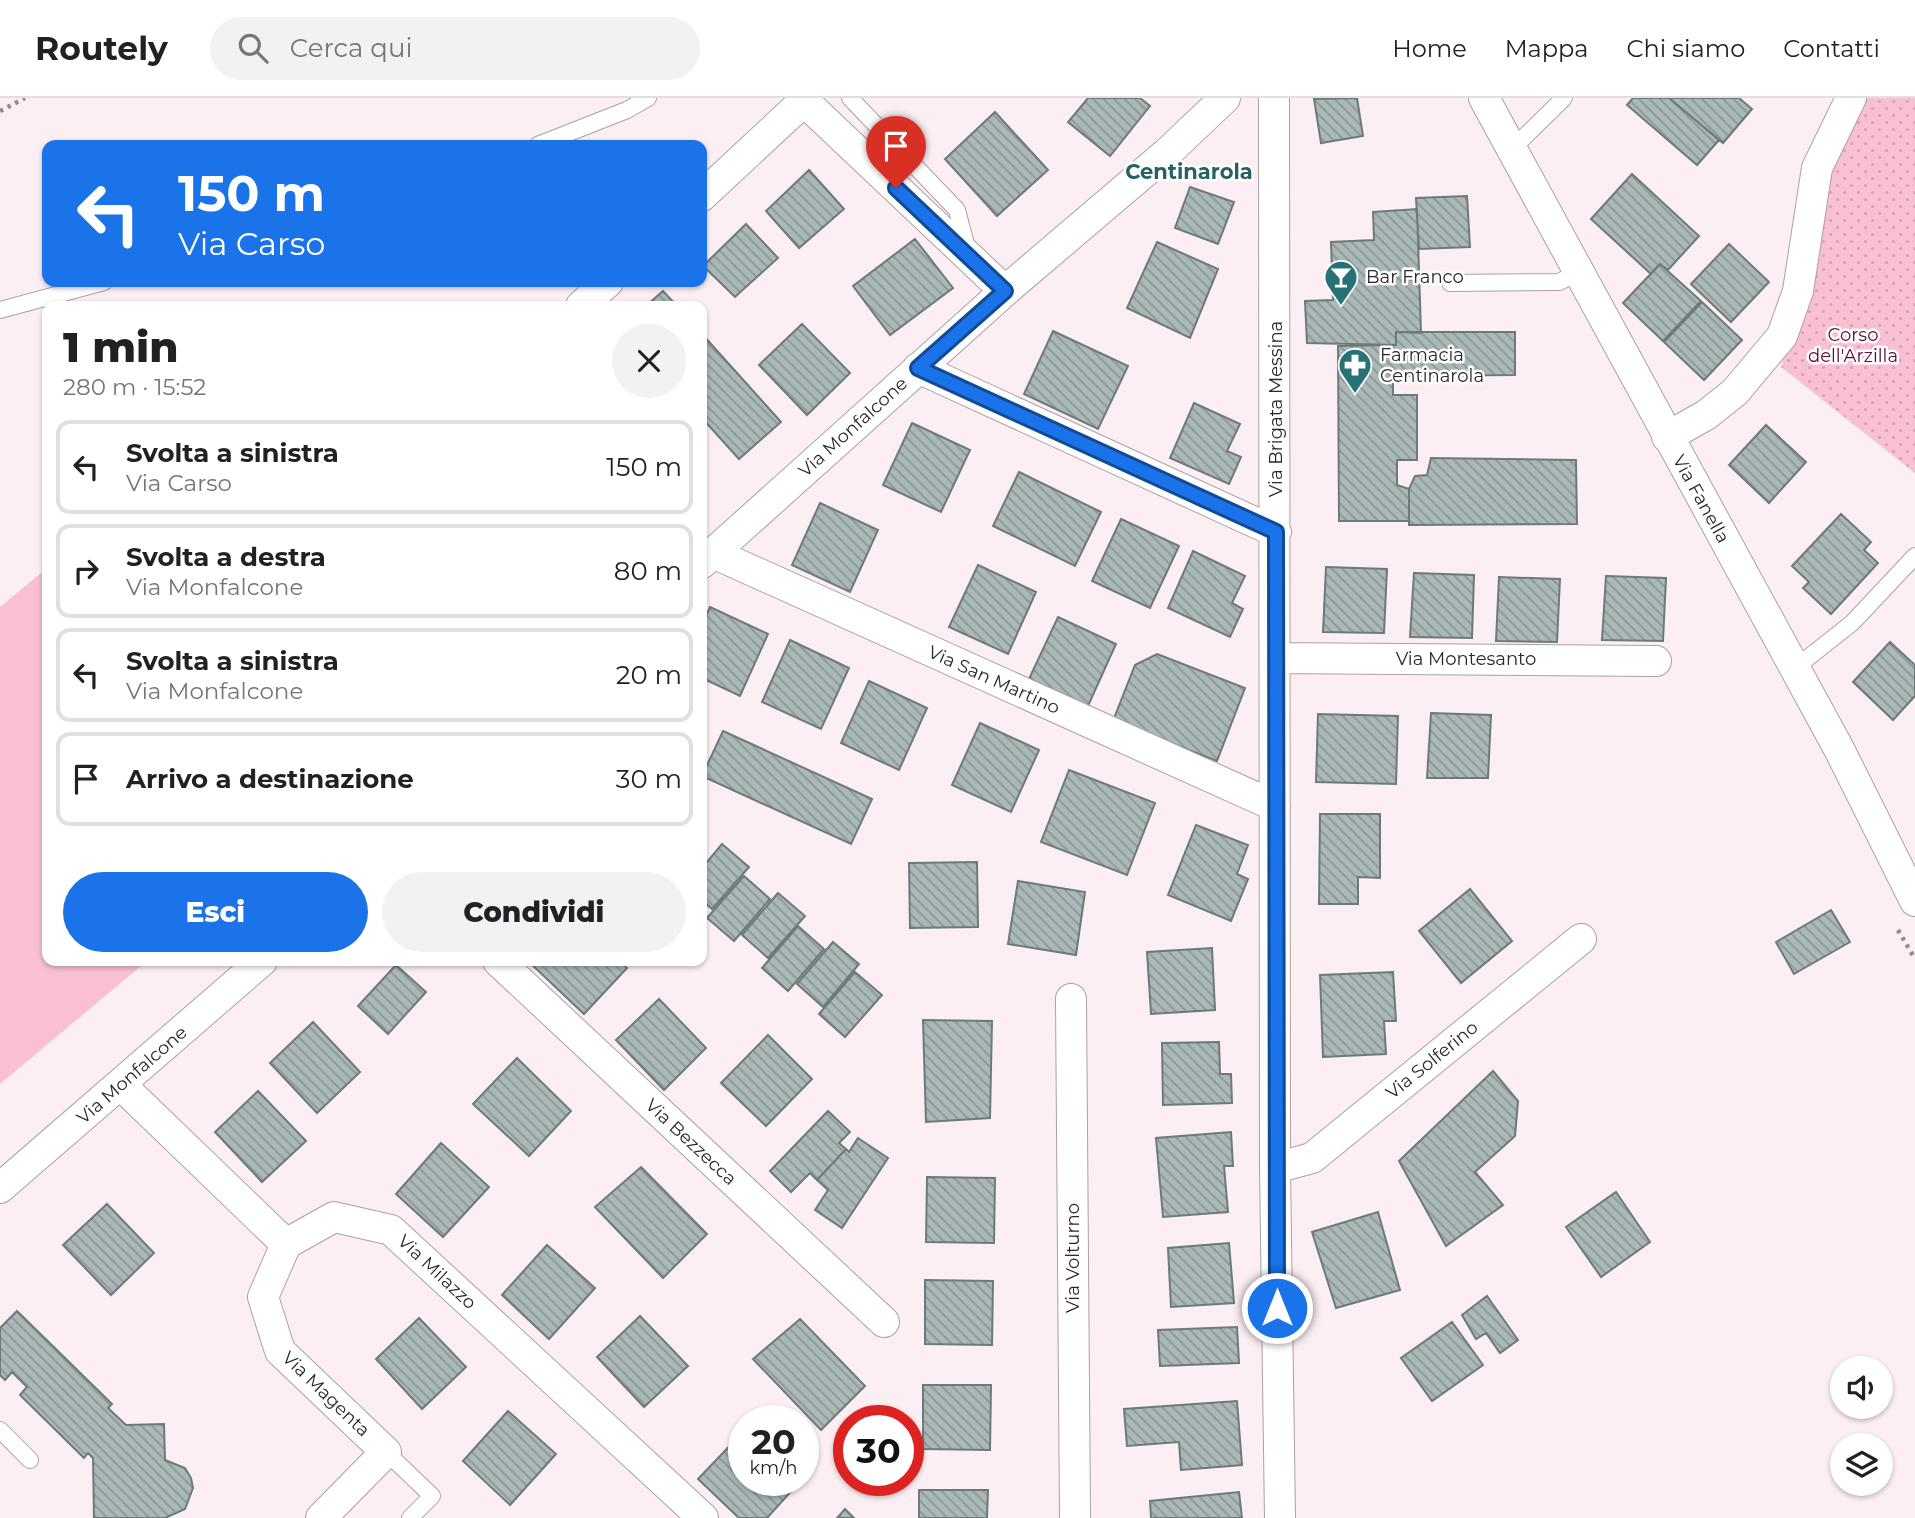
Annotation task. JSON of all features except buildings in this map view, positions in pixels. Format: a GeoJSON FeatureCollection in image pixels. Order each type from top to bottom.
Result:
{"type":"FeatureCollection","features":[{"type":"Feature","properties":{"kind":"street","name":"Via Monfalcone"},"geometry":{"type":"LineString","coordinates":[[707,558],[1005,291],[1167,153],[1225,98]]}},
{"type":"Feature","properties":{"kind":"street","name":"Via Brigata Messina"},"geometry":{"type":"LineString","coordinates":[[1275,98],[1275,1168],[1280,1518]]}},
{"type":"Feature","properties":{"kind":"street","name":"Via Fanella"},"geometry":{"type":"LineString","coordinates":[[1484,98],[1839,749],[1915,901]]}},
{"type":"Feature","properties":{"kind":"street"},"geometry":{"type":"LineString","coordinates":[[1667,437],[1706,415],[1735,392],[1782,336],[1798,291],[1816,169],[1851,98]]}},
{"type":"Feature","properties":{"kind":"street"},"geometry":{"type":"LineString","coordinates":[[707,190],[802,100],[1005,291]]}},
{"type":"Feature","properties":{"kind":"street"},"geometry":{"type":"LineString","coordinates":[[587,301],[603,287]]}},
{"type":"Feature","properties":{"kind":"street"},"geometry":{"type":"LineString","coordinates":[[918,368],[1276,532]]}},
{"type":"Feature","properties":{"kind":"street","name":"Via San Martino"},"geometry":{"type":"LineString","coordinates":[[707,558],[1275,806]]}},
{"type":"Feature","properties":{"kind":"street","name":"Via Montesanto"},"geometry":{"type":"LineString","coordinates":[[1275,658],[1656,661]]}},
{"type":"Feature","properties":{"kind":"street","name":"Via Solferino"},"geometry":{"type":"LineString","coordinates":[[1275,1168],[1312,1158],[1581,939]]}},
{"type":"Feature","properties":{"kind":"street","name":"Via Monfalcone"},"geometry":{"type":"LineString","coordinates":[[0,1188],[122,1086],[256,966]]}},
{"type":"Feature","properties":{"kind":"street","name":"Via Bezzecca"},"geometry":{"type":"LineString","coordinates":[[503,966],[884,1322]]}},
{"type":"Feature","properties":{"kind":"street","name":"Via Volturno"},"geometry":{"type":"LineString","coordinates":[[1071,999],[1075,1518]]}},
{"type":"Feature","properties":{"kind":"street"},"geometry":{"type":"LineString","coordinates":[[122,1086],[286,1244]]}},
{"type":"Feature","properties":{"kind":"street","name":"Via Milazzo"},"geometry":{"type":"LineString","coordinates":[[286,1244],[334,1217],[391,1230],[703,1518]]}},
{"type":"Feature","properties":{"kind":"street","name":"Via Magenta"},"geometry":{"type":"LineString","coordinates":[[286,1244],[263,1297],[280,1351],[386,1452]]}},
{"type":"Feature","properties":{"kind":"street"},"geometry":{"type":"LineString","coordinates":[[321,1518],[386,1452]]}},
{"type":"Feature","properties":{"kind":"lane"},"geometry":{"type":"LineString","coordinates":[[551,140],[627,110],[648,98]]}},
{"type":"Feature","properties":{"kind":"lane"},"geometry":{"type":"LineString","coordinates":[[850,98],[957,210],[969,257]]}},
{"type":"Feature","properties":{"kind":"lane"},"geometry":{"type":"LineString","coordinates":[[1511,150],[1564,98]]}},
{"type":"Feature","properties":{"kind":"lane"},"geometry":{"type":"LineString","coordinates":[[1450,284],[1559,282],[1577,272]]}},
{"type":"Feature","properties":{"kind":"lane"},"geometry":{"type":"LineString","coordinates":[[0,310],[85,287]]}},
{"type":"Feature","properties":{"kind":"lane"},"geometry":{"type":"LineString","coordinates":[[1795,668],[1852,623],[1915,556]]}},
{"type":"Feature","properties":{"kind":"lane"},"geometry":{"type":"LineString","coordinates":[[0,1430],[30,1460]]}},
{"type":"Feature","properties":{"kind":"lane"},"geometry":{"type":"LineString","coordinates":[[386,1452],[432,1496],[410,1518]]}},
{"type":"Feature","properties":{"kind":"path"},"geometry":{"type":"LineString","coordinates":[[0,111],[25,98]]}},
{"type":"Feature","properties":{"kind":"green space","name":"Corso dell'Arzilla"},"geometry":{"type":"Polygon","coordinates":[[[1867,98],[1915,98],[1915,473],[1781,367],[1811,275],[1816,203],[1867,98]]]}},
{"type":"Feature","properties":{"kind":"green space"},"geometry":{"type":"Polygon","coordinates":[[[42,572],[42,966],[141,966],[0,1084],[0,607],[42,572]]]}},
{"type":"Feature","properties":{"kind":"place","name":"Bar Franco"},"geometry":{"type":"Point","coordinates":[1341,307]}},
{"type":"Feature","properties":{"kind":"place","name":"Farmacia Centinarola"},"geometry":{"type":"Point","coordinates":[1355,395]}},
{"type":"Feature","properties":{"kind":"district","name":"Centinarola"},"geometry":{"type":"Point","coordinates":[1189,171]}},
{"type":"Feature","properties":{"kind":"route"},"geometry":{"type":"LineString","coordinates":[[896,188],[1005,291],[918,368],[950,385],[1276,532],[1277,1308]]}}]}
